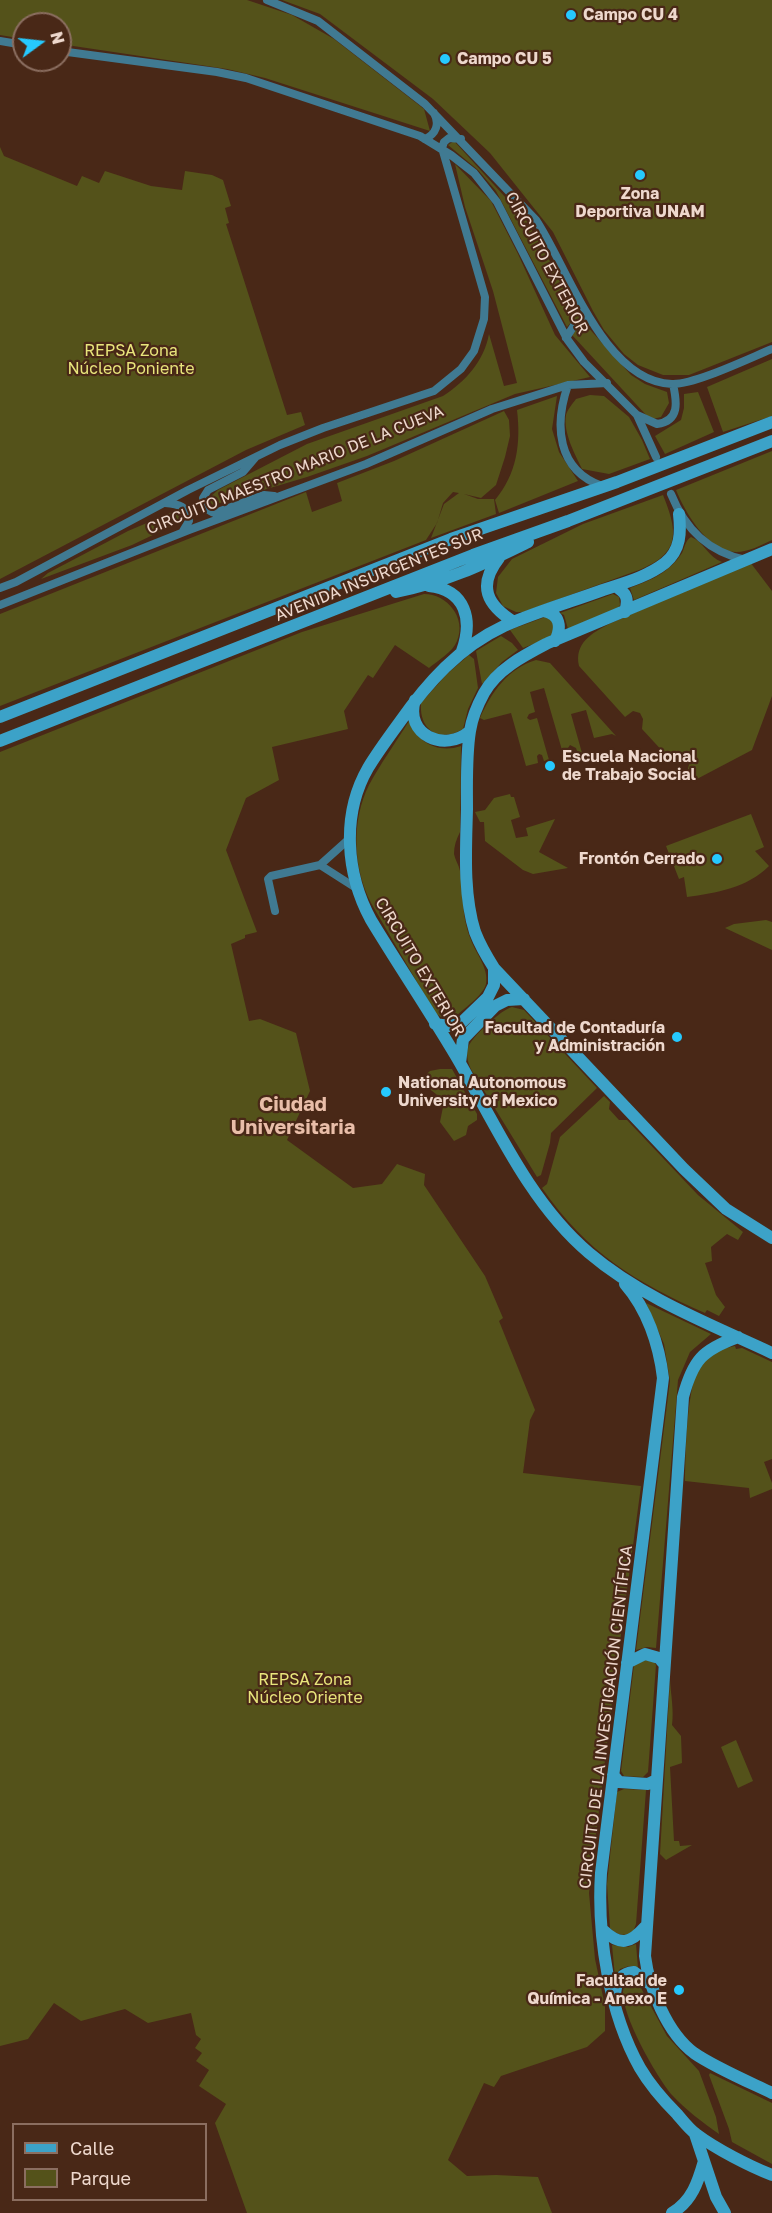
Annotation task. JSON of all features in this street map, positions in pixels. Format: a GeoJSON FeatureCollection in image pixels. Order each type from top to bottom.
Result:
{"type":"FeatureCollection","features":[{"type":"Feature","properties":{"kind":"street"},"geometry":{"type":"LineString","coordinates":[[267,0],[318,21],[364,55],[434,113],[461,139],[536,220],[591,322],[630,367],[646,377],[673,384],[689,382],[772,349]]}},
{"type":"Feature","properties":{"kind":"street","name":"CIRCUITO EXTERIOR"},"geometry":{"type":"LineString","coordinates":[[72,53],[208,70],[246,78],[425,139],[442,148],[474,173],[498,201],[566,338],[584,362],[637,415],[656,457]]}},
{"type":"Feature","properties":{"kind":"street"},"geometry":{"type":"LineString","coordinates":[[425,139],[435,130],[437,121],[434,113]]}},
{"type":"Feature","properties":{"kind":"street"},"geometry":{"type":"LineString","coordinates":[[442,148],[444,142],[449,138],[461,139]]}},
{"type":"Feature","properties":{"kind":"street","name":"CIRCUITO MAESTRO MARIO DE LA CUEVA"},"geometry":{"type":"LineString","coordinates":[[0,588],[16,582],[257,455],[323,428],[423,396],[444,385],[461,369],[478,341],[485,308],[483,284],[442,148]]}},
{"type":"Feature","properties":{"kind":"street"},"geometry":{"type":"LineString","coordinates":[[566,338],[574,324],[584,321],[591,322]]}},
{"type":"Feature","properties":{"kind":"street","name":"CIRCUITO MAESTRO MARIO DE LA CUEVA"},"geometry":{"type":"LineString","coordinates":[[0,605],[366,464],[492,409],[568,385],[607,383]]}},
{"type":"Feature","properties":{"kind":"street"},"geometry":{"type":"LineString","coordinates":[[637,415],[657,424],[670,419],[675,413],[677,404],[673,384]]}},
{"type":"Feature","properties":{"kind":"street"},"geometry":{"type":"LineString","coordinates":[[568,385],[559,428],[565,452],[576,470],[587,481],[603,486]]}},
{"type":"Feature","properties":{"kind":"street","name":"AVENIDA INSURGENTES SUR"},"geometry":{"type":"LineString","coordinates":[[0,717],[451,539],[649,470],[772,422]]}},
{"type":"Feature","properties":{"kind":"street","name":"AVENIDA INSURGENTES SUR"},"geometry":{"type":"LineString","coordinates":[[0,741],[481,552],[568,521],[772,441]]}},
{"type":"Feature","properties":{"kind":"street"},"geometry":{"type":"LineString","coordinates":[[257,455],[243,472],[206,492],[203,498],[205,506],[210,512],[215,513],[264,495],[279,496]]}},
{"type":"Feature","properties":{"kind":"street","name":"CIRCUITO EXTERIOR"},"geometry":{"type":"LineString","coordinates":[[671,494],[679,514],[715,550],[746,560]]}},
{"type":"Feature","properties":{"kind":"street"},"geometry":{"type":"LineString","coordinates":[[165,503],[178,504],[187,513],[187,526],[177,535]]}},
{"type":"Feature","properties":{"kind":"street","name":"CIRCUITO EXTERIOR"},"geometry":{"type":"LineString","coordinates":[[679,514],[680,539],[677,549],[666,562],[644,576],[502,627],[462,651],[438,672],[415,699],[367,769],[355,804],[349,839],[350,864],[360,901],[371,920],[532,1186],[560,1225],[590,1255],[646,1293],[772,1353]]}},
{"type":"Feature","properties":{"kind":"street"},"geometry":{"type":"LineString","coordinates":[[363,600],[428,586],[499,558],[568,521]]}},
{"type":"Feature","properties":{"kind":"street"},"geometry":{"type":"LineString","coordinates":[[772,549],[555,641],[526,655],[494,679],[485,691],[470,731],[466,826],[469,891],[475,932],[494,968],[684,1169],[726,1209],[772,1238]]}},
{"type":"Feature","properties":{"kind":"street"},"geometry":{"type":"LineString","coordinates":[[499,558],[492,566],[489,576],[489,597],[498,613],[514,622]]}},
{"type":"Feature","properties":{"kind":"street"},"geometry":{"type":"LineString","coordinates":[[428,586],[438,587],[451,593],[461,603],[468,623],[462,651]]}},
{"type":"Feature","properties":{"kind":"street"},"geometry":{"type":"LineString","coordinates":[[615,586],[624,592],[628,602],[625,612]]}},
{"type":"Feature","properties":{"kind":"street"},"geometry":{"type":"LineString","coordinates":[[544,611],[552,612],[559,621],[560,629],[555,641]]}},
{"type":"Feature","properties":{"kind":"street"},"geometry":{"type":"LineString","coordinates":[[415,699],[413,711],[416,722],[427,736],[438,741],[451,741],[470,731]]}},
{"type":"Feature","properties":{"kind":"street"},"geometry":{"type":"LineString","coordinates":[[275,910],[268,879],[271,876],[320,865],[349,839]]}},
{"type":"Feature","properties":{"kind":"street"},"geometry":{"type":"LineString","coordinates":[[320,865],[356,888]]}},
{"type":"Feature","properties":{"kind":"street"},"geometry":{"type":"LineString","coordinates":[[435,1024],[449,1026],[460,1024],[488,997],[494,985],[494,968]]}},
{"type":"Feature","properties":{"kind":"street"},"geometry":{"type":"LineString","coordinates":[[459,1063],[463,1039],[495,1006],[507,1000],[524,999]]}},
{"type":"Feature","properties":{"kind":"street","name":"CIRCUITO DE LA INVESTIGACIÓN CIENTÍFICA"},"geometry":{"type":"LineString","coordinates":[[619,1276],[634,1294],[646,1316],[661,1360],[663,1378],[601,1873],[600,1891],[608,1972],[624,2035],[640,2068],[658,2094],[695,2134],[754,2168],[772,2175]]}},
{"type":"Feature","properties":{"kind":"street"},"geometry":{"type":"LineString","coordinates":[[738,1337],[718,1344],[697,1360],[688,1377],[683,1397],[645,1927],[645,1956],[650,1984],[672,2028],[692,2051],[772,2093]]}},
{"type":"Feature","properties":{"kind":"street"},"geometry":{"type":"LineString","coordinates":[[627,1663],[645,1654],[654,1655],[664,1664]]}},
{"type":"Feature","properties":{"kind":"street"},"geometry":{"type":"LineString","coordinates":[[613,1776],[620,1782],[648,1784],[656,1780]]}},
{"type":"Feature","properties":{"kind":"street"},"geometry":{"type":"LineString","coordinates":[[603,1930],[612,1939],[627,1941],[637,1936],[645,1927]]}},
{"type":"Feature","properties":{"kind":"street"},"geometry":{"type":"LineString","coordinates":[[614,2002],[616,1986],[621,1975],[634,1972],[650,1984]]}},
{"type":"Feature","properties":{"kind":"street"},"geometry":{"type":"LineString","coordinates":[[695,2134],[716,2197],[725,2213]]}},
{"type":"Feature","properties":{"kind":"street"},"geometry":{"type":"LineString","coordinates":[[672,2213],[682,2207],[692,2193],[704,2161]]}},
{"type":"Feature","properties":{"kind":"green space"},"geometry":{"type":"Polygon","coordinates":[[[0,0],[247,0],[292,15],[334,39],[424,109],[430,131],[265,78],[227,69],[72,46],[72,12],[12,12],[12,37],[0,35],[0,0]]]}},
{"type":"Feature","properties":{"kind":"green space","name":"Zona Deportiva UNAM"},"geometry":{"type":"Polygon","coordinates":[[[282,0],[772,0],[772,342],[689,375],[663,375],[638,365],[624,354],[604,330],[553,232],[490,153],[433,99],[320,14],[282,0]]]}},
{"type":"Feature","properties":{"kind":"green space"},"geometry":{"type":"Polygon","coordinates":[[[454,141],[526,220],[583,318],[573,320],[567,327],[496,191],[478,170],[448,145],[454,141]]]}},
{"type":"Feature","properties":{"kind":"green space","name":"REPSA Zona Núcleo Poniente"},"geometry":{"type":"Polygon","coordinates":[[[0,147],[4,156],[77,186],[82,176],[99,183],[105,171],[151,186],[182,190],[185,171],[212,175],[223,180],[231,206],[225,208],[229,223],[226,224],[287,415],[301,412],[305,425],[246,450],[0,579],[0,147]]]}},
{"type":"Feature","properties":{"kind":"green space"},"geometry":{"type":"Polygon","coordinates":[[[455,164],[491,201],[555,335],[590,377],[515,394],[367,456],[307,477],[213,505],[209,501],[210,497],[218,490],[307,444],[443,396],[473,370],[487,344],[489,334],[504,386],[517,383],[493,291],[465,207],[455,164]]]}},
{"type":"Feature","properties":{"kind":"green space"},"geometry":{"type":"Polygon","coordinates":[[[585,324],[631,375],[645,384],[667,392],[669,403],[661,417],[653,419],[647,416],[572,335],[577,326],[585,324]]]}},
{"type":"Feature","properties":{"kind":"green space"},"geometry":{"type":"Polygon","coordinates":[[[772,359],[772,416],[723,432],[707,387],[772,359]]]}},
{"type":"Feature","properties":{"kind":"green space"},"geometry":{"type":"Polygon","coordinates":[[[698,392],[714,432],[665,454],[655,436],[681,420],[684,394],[698,392]]]}},
{"type":"Feature","properties":{"kind":"green space"},"geometry":{"type":"Polygon","coordinates":[[[590,395],[604,396],[629,417],[650,459],[609,474],[582,469],[568,436],[566,415],[576,399],[590,395]]]}},
{"type":"Feature","properties":{"kind":"green space"},"geometry":{"type":"Polygon","coordinates":[[[557,396],[552,429],[559,452],[578,481],[499,513],[495,500],[508,480],[516,458],[517,410],[557,396]]]}},
{"type":"Feature","properties":{"kind":"green space"},"geometry":{"type":"Polygon","coordinates":[[[504,411],[509,420],[510,436],[496,485],[481,498],[464,494],[478,499],[494,499],[496,514],[431,538],[436,524],[426,540],[0,706],[0,614],[306,492],[312,512],[342,501],[337,483],[394,461],[504,411]],[[453,492],[443,503],[438,520],[444,504],[459,493],[453,492]]]}},
{"type":"Feature","properties":{"kind":"green space"},"geometry":{"type":"Polygon","coordinates":[[[772,451],[772,540],[741,552],[725,550],[698,529],[676,490],[772,451]]]}},
{"type":"Feature","properties":{"kind":"green space"},"geometry":{"type":"Polygon","coordinates":[[[663,495],[671,520],[672,540],[669,549],[653,563],[523,612],[516,612],[503,606],[496,593],[498,577],[512,559],[583,524],[663,495]]]}},
{"type":"Feature","properties":{"kind":"green space"},"geometry":{"type":"Polygon","coordinates":[[[179,511],[182,515],[180,522],[132,545],[41,579],[48,573],[128,531],[179,511]]]}},
{"type":"Feature","properties":{"kind":"green space"},"geometry":{"type":"Polygon","coordinates":[[[691,537],[722,562],[634,600],[630,588],[652,579],[671,566],[691,537]]]}},
{"type":"Feature","properties":{"kind":"green space"},"geometry":{"type":"Polygon","coordinates":[[[750,562],[772,591],[772,696],[752,750],[695,780],[691,777],[695,775],[692,771],[687,772],[690,761],[666,755],[642,729],[643,719],[640,713],[633,711],[625,717],[579,666],[579,651],[591,635],[609,624],[750,562]]]}},
{"type":"Feature","properties":{"kind":"green space","name":"REPSA Zona Núcleo Oriente"},"geometry":{"type":"Polygon","coordinates":[[[424,594],[440,598],[453,609],[457,616],[459,632],[457,641],[448,653],[429,668],[395,645],[373,678],[368,675],[344,711],[348,729],[272,747],[279,780],[246,798],[226,850],[257,932],[245,935],[245,938],[231,944],[249,1021],[260,1019],[296,1033],[310,1091],[287,1140],[353,1188],[382,1184],[397,1164],[425,1174],[424,1185],[485,1276],[503,1318],[499,1321],[535,1410],[530,1420],[523,1473],[641,1486],[589,1893],[595,1959],[605,2006],[605,2031],[587,2047],[501,2076],[494,2087],[484,2083],[448,2160],[467,2176],[538,2177],[552,2213],[247,2213],[215,2123],[226,2104],[199,2086],[209,2070],[196,2061],[202,2053],[195,2048],[201,2039],[196,2035],[191,2013],[148,2023],[125,2009],[81,2021],[54,2003],[28,2039],[0,2046],[0,752],[302,632],[424,594]]]}},
{"type":"Feature","properties":{"kind":"green space"},"geometry":{"type":"Polygon","coordinates":[[[613,594],[619,597],[618,608],[568,629],[564,615],[560,613],[613,594]]]}},
{"type":"Feature","properties":{"kind":"green space"},"geometry":{"type":"Polygon","coordinates":[[[545,617],[553,621],[555,632],[549,638],[523,648],[510,630],[545,617]]]}},
{"type":"Feature","properties":{"kind":"green space"},"geometry":{"type":"Polygon","coordinates":[[[501,636],[518,650],[502,662],[482,684],[476,651],[501,636]]]}},
{"type":"Feature","properties":{"kind":"green space"},"geometry":{"type":"Polygon","coordinates":[[[469,655],[474,659],[478,688],[468,709],[463,729],[446,735],[433,732],[423,721],[421,703],[447,674],[469,655]]]}},
{"type":"Feature","properties":{"kind":"green space"},"geometry":{"type":"Polygon","coordinates":[[[536,660],[550,663],[616,736],[612,734],[594,738],[586,710],[571,714],[582,753],[578,754],[576,748],[570,745],[566,751],[567,756],[564,757],[544,688],[530,692],[535,712],[529,714],[527,718],[530,720],[537,718],[549,760],[544,761],[542,755],[539,754],[538,763],[526,766],[511,713],[484,720],[480,718],[495,691],[509,675],[536,660]]]}},
{"type":"Feature","properties":{"kind":"green space"},"geometry":{"type":"Polygon","coordinates":[[[409,721],[417,735],[429,744],[444,748],[461,746],[460,832],[454,854],[460,871],[468,931],[486,972],[486,984],[481,993],[454,1018],[441,1017],[435,1013],[371,903],[358,860],[357,829],[363,799],[369,785],[409,721]]]}},
{"type":"Feature","properties":{"kind":"green space"},"geometry":{"type":"Polygon","coordinates":[[[510,794],[514,797],[520,817],[511,820],[516,838],[528,836],[526,828],[555,819],[539,852],[568,868],[533,874],[523,870],[485,841],[484,822],[480,822],[475,812],[485,810],[494,798],[510,794]]]}},
{"type":"Feature","properties":{"kind":"green space","name":"Frontón Cerrado"},"geometry":{"type":"Polygon","coordinates":[[[751,814],[764,847],[755,851],[769,866],[751,880],[731,888],[687,897],[684,877],[679,879],[666,846],[751,814]]]}},
{"type":"Feature","properties":{"kind":"green space"},"geometry":{"type":"Polygon","coordinates":[[[766,920],[772,922],[772,950],[725,928],[734,924],[766,920]]]}},
{"type":"Feature","properties":{"kind":"green space"},"geometry":{"type":"Polygon","coordinates":[[[512,1007],[524,1010],[597,1088],[551,1133],[541,1175],[537,1177],[469,1066],[467,1054],[470,1043],[480,1031],[494,1018],[512,1007]]]}},
{"type":"Feature","properties":{"kind":"green space"},"geometry":{"type":"Polygon","coordinates":[[[452,1069],[477,1114],[477,1120],[468,1126],[466,1135],[454,1141],[440,1122],[444,1102],[419,1081],[430,1071],[452,1069]]]}},
{"type":"Feature","properties":{"kind":"green space"},"geometry":{"type":"Polygon","coordinates":[[[604,1096],[610,1102],[609,1109],[619,1120],[627,1120],[698,1195],[743,1232],[738,1240],[727,1234],[711,1247],[712,1261],[705,1263],[716,1295],[725,1307],[719,1316],[707,1310],[705,1313],[656,1290],[614,1263],[577,1231],[542,1188],[547,1184],[560,1137],[604,1096]]]}},
{"type":"Feature","properties":{"kind":"green space"},"geometry":{"type":"Polygon","coordinates":[[[646,1303],[711,1334],[690,1352],[678,1380],[656,1648],[647,1647],[636,1650],[670,1381],[664,1344],[646,1303]]]}},
{"type":"Feature","properties":{"kind":"green space"},"geometry":{"type":"Polygon","coordinates":[[[735,1346],[736,1349],[742,1348],[772,1362],[772,1459],[764,1462],[772,1489],[750,1498],[749,1488],[685,1481],[688,1419],[697,1372],[709,1356],[735,1346]]]}},
{"type":"Feature","properties":{"kind":"green space"},"geometry":{"type":"Polygon","coordinates":[[[645,1660],[654,1662],[656,1665],[648,1772],[643,1777],[624,1776],[621,1771],[634,1665],[645,1660]]]}},
{"type":"Feature","properties":{"kind":"green space"},"geometry":{"type":"Polygon","coordinates":[[[670,1680],[672,1725],[681,1736],[682,1763],[670,1767],[674,1841],[679,1841],[680,1846],[692,1845],[666,1860],[660,1854],[670,1680]]]}},
{"type":"Feature","properties":{"kind":"green space"},"geometry":{"type":"Polygon","coordinates":[[[736,1740],[753,1781],[738,1788],[721,1747],[736,1740]]]}},
{"type":"Feature","properties":{"kind":"green space"},"geometry":{"type":"Polygon","coordinates":[[[624,1789],[646,1790],[636,1924],[633,1932],[623,1935],[610,1928],[607,1884],[617,1792],[624,1789]]]}},
{"type":"Feature","properties":{"kind":"green space"},"geometry":{"type":"Polygon","coordinates":[[[636,1944],[638,1968],[629,1966],[620,1969],[615,1977],[612,1945],[628,1947],[636,1944]]]}},
{"type":"Feature","properties":{"kind":"green space"},"geometry":{"type":"Polygon","coordinates":[[[631,1980],[641,1988],[667,2036],[699,2071],[716,2117],[719,2134],[683,2106],[657,2074],[626,2010],[623,1997],[624,1987],[631,1980]]]}},
{"type":"Feature","properties":{"kind":"green space"},"geometry":{"type":"Polygon","coordinates":[[[710,2073],[772,2103],[772,2164],[732,2142],[710,2073]]]}},
{"type":"Feature","properties":{"kind":"place","name":"Campo CU 4"},"geometry":{"type":"Point","coordinates":[571,15]}},
{"type":"Feature","properties":{"kind":"place","name":"Campo CU 5"},"geometry":{"type":"Point","coordinates":[445,59]}},
{"type":"Feature","properties":{"kind":"place","name":"Zona Deportiva UNAM"},"geometry":{"type":"Point","coordinates":[640,175]}},
{"type":"Feature","properties":{"kind":"place","name":"Escuela Nacional de Trabajo Social"},"geometry":{"type":"Point","coordinates":[550,766]}},
{"type":"Feature","properties":{"kind":"place","name":"Frontón Cerrado"},"geometry":{"type":"Point","coordinates":[717,859]}},
{"type":"Feature","properties":{"kind":"place","name":"Facultad de Contaduría y Administración"},"geometry":{"type":"Point","coordinates":[677,1037]}},
{"type":"Feature","properties":{"kind":"place","name":"National Autonomous University of Mexico"},"geometry":{"type":"Point","coordinates":[386,1092]}},
{"type":"Feature","properties":{"kind":"place","name":"Facultad de Química - Anexo E"},"geometry":{"type":"Point","coordinates":[679,1990]}},
{"type":"Feature","properties":{"kind":"district","name":"Ciudad Universitaria"},"geometry":{"type":"Point","coordinates":[293,1116]}}]}
